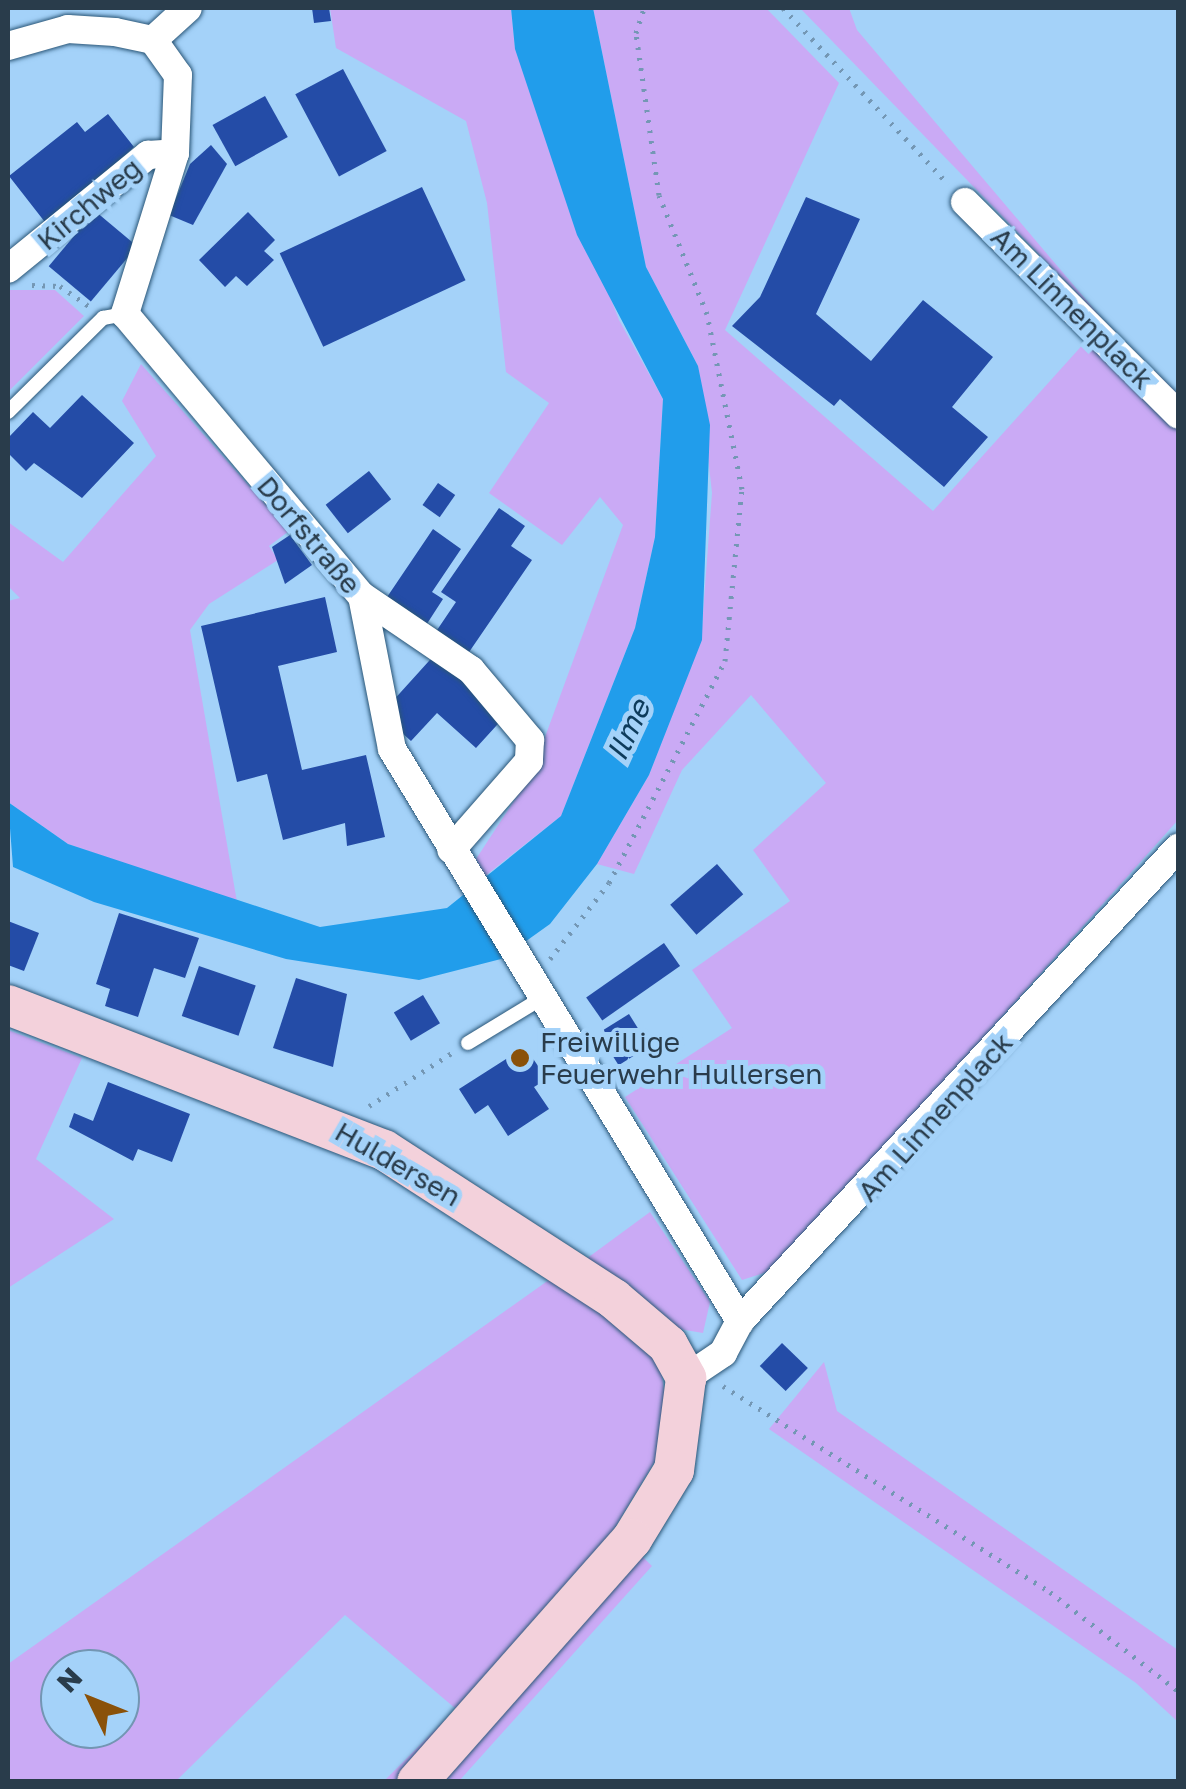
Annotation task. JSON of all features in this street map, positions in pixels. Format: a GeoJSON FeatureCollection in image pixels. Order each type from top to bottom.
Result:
{"type":"FeatureCollection","features":[{"type":"Feature","properties":{"kind":"street"},"geometry":{"type":"LineString","coordinates":[[154,40],[188,8]]}},
{"type":"Feature","properties":{"kind":"street"},"geometry":{"type":"LineString","coordinates":[[8,46],[68,28],[154,40],[178,75],[176,153],[125,314]]}},
{"type":"Feature","properties":{"kind":"street","name":"Kirchweg"},"geometry":{"type":"LineString","coordinates":[[13,277],[148,155],[176,153]]}},
{"type":"Feature","properties":{"kind":"street","name":"Am Linnenplack"},"geometry":{"type":"LineString","coordinates":[[965,202],[1178,414]]}},
{"type":"Feature","properties":{"kind":"street","name":"Dorfstraße"},"geometry":{"type":"LineString","coordinates":[[125,314],[362,596],[378,710],[456,859],[740,1322]]}},
{"type":"Feature","properties":{"kind":"street"},"geometry":{"type":"LineString","coordinates":[[362,596],[471,670],[530,740],[529,760],[456,859]]}},
{"type":"Feature","properties":{"kind":"street","name":"Am Linnenplack"},"geometry":{"type":"LineString","coordinates":[[686,1378],[723,1353],[740,1322],[1178,848]]}},
{"type":"Feature","properties":{"kind":"street","name":"Huldersen"},"geometry":{"type":"LineString","coordinates":[[8,1006],[336,1127],[614,1298],[668,1345],[686,1378]]}},
{"type":"Feature","properties":{"kind":"street"},"geometry":{"type":"LineString","coordinates":[[417,1782],[632,1539],[674,1470],[686,1378]]}},
{"type":"Feature","properties":{"kind":"lane"},"geometry":{"type":"LineString","coordinates":[[8,412],[103,318],[125,314]]}},
{"type":"Feature","properties":{"kind":"lane"},"geometry":{"type":"LineString","coordinates":[[468,1043],[532,981]]}},
{"type":"Feature","properties":{"kind":"path"},"geometry":{"type":"LineString","coordinates":[[532,981],[609,883],[725,661],[742,488],[707,314],[660,195],[636,33],[644,8]]}},
{"type":"Feature","properties":{"kind":"path"},"geometry":{"type":"LineString","coordinates":[[782,8],[965,202]]}},
{"type":"Feature","properties":{"kind":"path"},"geometry":{"type":"LineString","coordinates":[[13,277],[70,290]]}},
{"type":"Feature","properties":{"kind":"path"},"geometry":{"type":"LineString","coordinates":[[336,1127],[468,1043]]}},
{"type":"Feature","properties":{"kind":"path"},"geometry":{"type":"LineString","coordinates":[[686,1378],[738,1389],[1050,1592],[1178,1691]]}},
{"type":"Feature","properties":{"kind":"shaded area"},"geometry":{"type":"Polygon","coordinates":[[[330,8],[511,8],[515,49],[619,320],[663,399],[655,537],[635,628],[561,816],[485,876],[476,859],[531,775],[623,525],[600,497],[562,545],[489,493],[549,403],[506,372],[487,203],[466,121],[336,48],[330,8]]]}},
{"type":"Feature","properties":{"kind":"shaded area"},"geometry":{"type":"Polygon","coordinates":[[[593,8],[766,8],[839,83],[725,330],[933,511],[1104,321],[1178,394],[1178,820],[776,1269],[742,1280],[625,1097],[732,1028],[692,970],[790,901],[753,850],[826,783],[751,695],[682,770],[634,874],[597,864],[649,775],[701,640],[712,493],[698,366],[646,267],[593,8]]]}},
{"type":"Feature","properties":{"kind":"shaded area"},"geometry":{"type":"Polygon","coordinates":[[[800,8],[849,8],[857,30],[1104,321],[800,8]]]}},
{"type":"Feature","properties":{"kind":"shaded area"},"geometry":{"type":"Polygon","coordinates":[[[8,290],[55,290],[84,316],[8,392],[8,290]]]}},
{"type":"Feature","properties":{"kind":"shaded area"},"geometry":{"type":"Polygon","coordinates":[[[141,364],[289,531],[269,546],[278,560],[209,604],[190,630],[237,902],[68,844],[8,802],[8,601],[20,598],[8,586],[8,522],[63,562],[156,456],[122,401],[141,364]]]}},
{"type":"Feature","properties":{"kind":"shaded area"},"geometry":{"type":"Polygon","coordinates":[[[8,1030],[82,1058],[36,1159],[114,1219],[8,1288],[8,1030]]]}},
{"type":"Feature","properties":{"kind":"shaded area"},"geometry":{"type":"Polygon","coordinates":[[[650,1212],[710,1302],[703,1333],[679,1329],[586,1259],[650,1212]]]}},
{"type":"Feature","properties":{"kind":"shaded area"},"geometry":{"type":"Polygon","coordinates":[[[553,1277],[659,1358],[671,1434],[614,1529],[652,1566],[459,1781],[384,1781],[456,1709],[345,1615],[176,1781],[8,1781],[8,1664],[553,1277]]]}},
{"type":"Feature","properties":{"kind":"shaded area"},"geometry":{"type":"Polygon","coordinates":[[[824,1362],[837,1411],[1178,1650],[1178,1722],[1136,1683],[769,1429],[824,1362]]]}},
{"type":"Feature","properties":{"kind":"water","name":"Ilme"},"geometry":{"type":"Polygon","coordinates":[[[511,8],[593,8],[646,267],[698,366],[710,425],[702,640],[649,775],[597,864],[550,924],[501,959],[419,980],[286,959],[94,902],[13,867],[8,802],[68,844],[320,927],[447,908],[561,816],[635,628],[655,537],[663,399],[577,235],[515,49],[511,8]]]}},
{"type":"Feature","properties":{"kind":"building"},"geometry":{"type":"Polygon","coordinates":[[[312,8],[329,8],[331,21],[314,23],[312,8]]]}},
{"type":"Feature","properties":{"kind":"building"},"geometry":{"type":"Polygon","coordinates":[[[343,69],[387,151],[339,176],[295,94],[343,69]]]}},
{"type":"Feature","properties":{"kind":"building"},"geometry":{"type":"Polygon","coordinates":[[[265,96],[288,137],[235,166],[213,125],[265,96]]]}},
{"type":"Feature","properties":{"kind":"building"},"geometry":{"type":"Polygon","coordinates":[[[108,114],[134,147],[48,226],[9,176],[77,122],[85,132],[108,114]]]}},
{"type":"Feature","properties":{"kind":"building"},"geometry":{"type":"Polygon","coordinates":[[[211,145],[227,164],[193,225],[169,215],[190,164],[211,145]]]}},
{"type":"Feature","properties":{"kind":"building"},"geometry":{"type":"Polygon","coordinates":[[[422,187],[466,280],[323,347],[280,253],[422,187]]]}},
{"type":"Feature","properties":{"kind":"building"},"geometry":{"type":"Polygon","coordinates":[[[806,197],[860,219],[816,314],[871,361],[923,300],[993,357],[952,407],[988,437],[944,487],[840,399],[834,406],[732,326],[760,297],[806,197]]]}},
{"type":"Feature","properties":{"kind":"building"},"geometry":{"type":"Polygon","coordinates":[[[95,211],[137,246],[91,302],[49,266],[95,211]]]}},
{"type":"Feature","properties":{"kind":"building"},"geometry":{"type":"Polygon","coordinates":[[[248,212],[275,240],[264,251],[274,260],[247,286],[236,276],[225,287],[199,260],[248,212]]]}},
{"type":"Feature","properties":{"kind":"building"},"geometry":{"type":"Polygon","coordinates":[[[82,395],[134,443],[82,498],[34,463],[26,471],[8,453],[8,438],[33,412],[50,428],[82,395]]]}},
{"type":"Feature","properties":{"kind":"building"},"geometry":{"type":"Polygon","coordinates":[[[369,471],[391,499],[348,533],[326,505],[369,471]]]}},
{"type":"Feature","properties":{"kind":"building"},"geometry":{"type":"Polygon","coordinates":[[[438,483],[455,495],[440,517],[423,505],[438,483]]]}},
{"type":"Feature","properties":{"kind":"building"},"geometry":{"type":"Polygon","coordinates":[[[499,508],[525,526],[511,546],[532,560],[465,658],[433,636],[456,602],[441,592],[499,508]]]}},
{"type":"Feature","properties":{"kind":"building"},"geometry":{"type":"Polygon","coordinates":[[[433,529],[461,549],[432,592],[443,599],[421,633],[381,606],[433,529]]]}},
{"type":"Feature","properties":{"kind":"building"},"geometry":{"type":"Polygon","coordinates":[[[290,535],[312,565],[285,584],[272,547],[290,535]]]}},
{"type":"Feature","properties":{"kind":"building"},"geometry":{"type":"Polygon","coordinates":[[[325,597],[337,652],[278,666],[302,770],[366,755],[385,837],[347,846],[345,823],[283,840],[267,774],[237,782],[201,626],[325,597]]]}},
{"type":"Feature","properties":{"kind":"building"},"geometry":{"type":"Polygon","coordinates":[[[438,651],[507,714],[476,748],[437,713],[411,741],[381,714],[438,651]]]}},
{"type":"Feature","properties":{"kind":"building"},"geometry":{"type":"Polygon","coordinates":[[[717,864],[743,894],[696,935],[670,905],[717,864]]]}},
{"type":"Feature","properties":{"kind":"building"},"geometry":{"type":"Polygon","coordinates":[[[119,913],[199,938],[185,978],[154,968],[138,1017],[105,1006],[110,989],[96,984],[119,913]]]}},
{"type":"Feature","properties":{"kind":"building"},"geometry":{"type":"Polygon","coordinates":[[[8,921],[39,933],[24,971],[8,965],[8,921]]]}},
{"type":"Feature","properties":{"kind":"building"},"geometry":{"type":"Polygon","coordinates":[[[664,943],[680,966],[602,1020],[586,997],[664,943]]]}},
{"type":"Feature","properties":{"kind":"building"},"geometry":{"type":"Polygon","coordinates":[[[199,966],[256,986],[238,1036],[182,1016],[199,966]]]}},
{"type":"Feature","properties":{"kind":"building"},"geometry":{"type":"Polygon","coordinates":[[[296,978],[347,994],[333,1067],[273,1048],[296,978]]]}},
{"type":"Feature","properties":{"kind":"building"},"geometry":{"type":"Polygon","coordinates":[[[423,995],[440,1023],[411,1041],[394,1013],[423,995]]]}},
{"type":"Feature","properties":{"kind":"building"},"geometry":{"type":"Polygon","coordinates":[[[629,1014],[649,1046],[619,1065],[598,1033],[629,1014]]]}},
{"type":"Feature","properties":{"kind":"building"},"geometry":{"type":"Polygon","coordinates":[[[525,1047],[547,1079],[534,1087],[549,1109],[508,1136],[488,1105],[475,1114],[459,1089],[525,1047]]]}},
{"type":"Feature","properties":{"kind":"building"},"geometry":{"type":"Polygon","coordinates":[[[108,1082],[190,1114],[172,1162],[138,1149],[133,1161],[69,1127],[74,1113],[93,1121],[108,1082]]]}},
{"type":"Feature","properties":{"kind":"building"},"geometry":{"type":"Polygon","coordinates":[[[782,1343],[808,1368],[786,1391],[760,1366],[782,1343]]]}},
{"type":"Feature","properties":{"kind":"place","name":"Freiwillige Feuerwehr Hullersen"},"geometry":{"type":"Point","coordinates":[520,1058]}}]}
